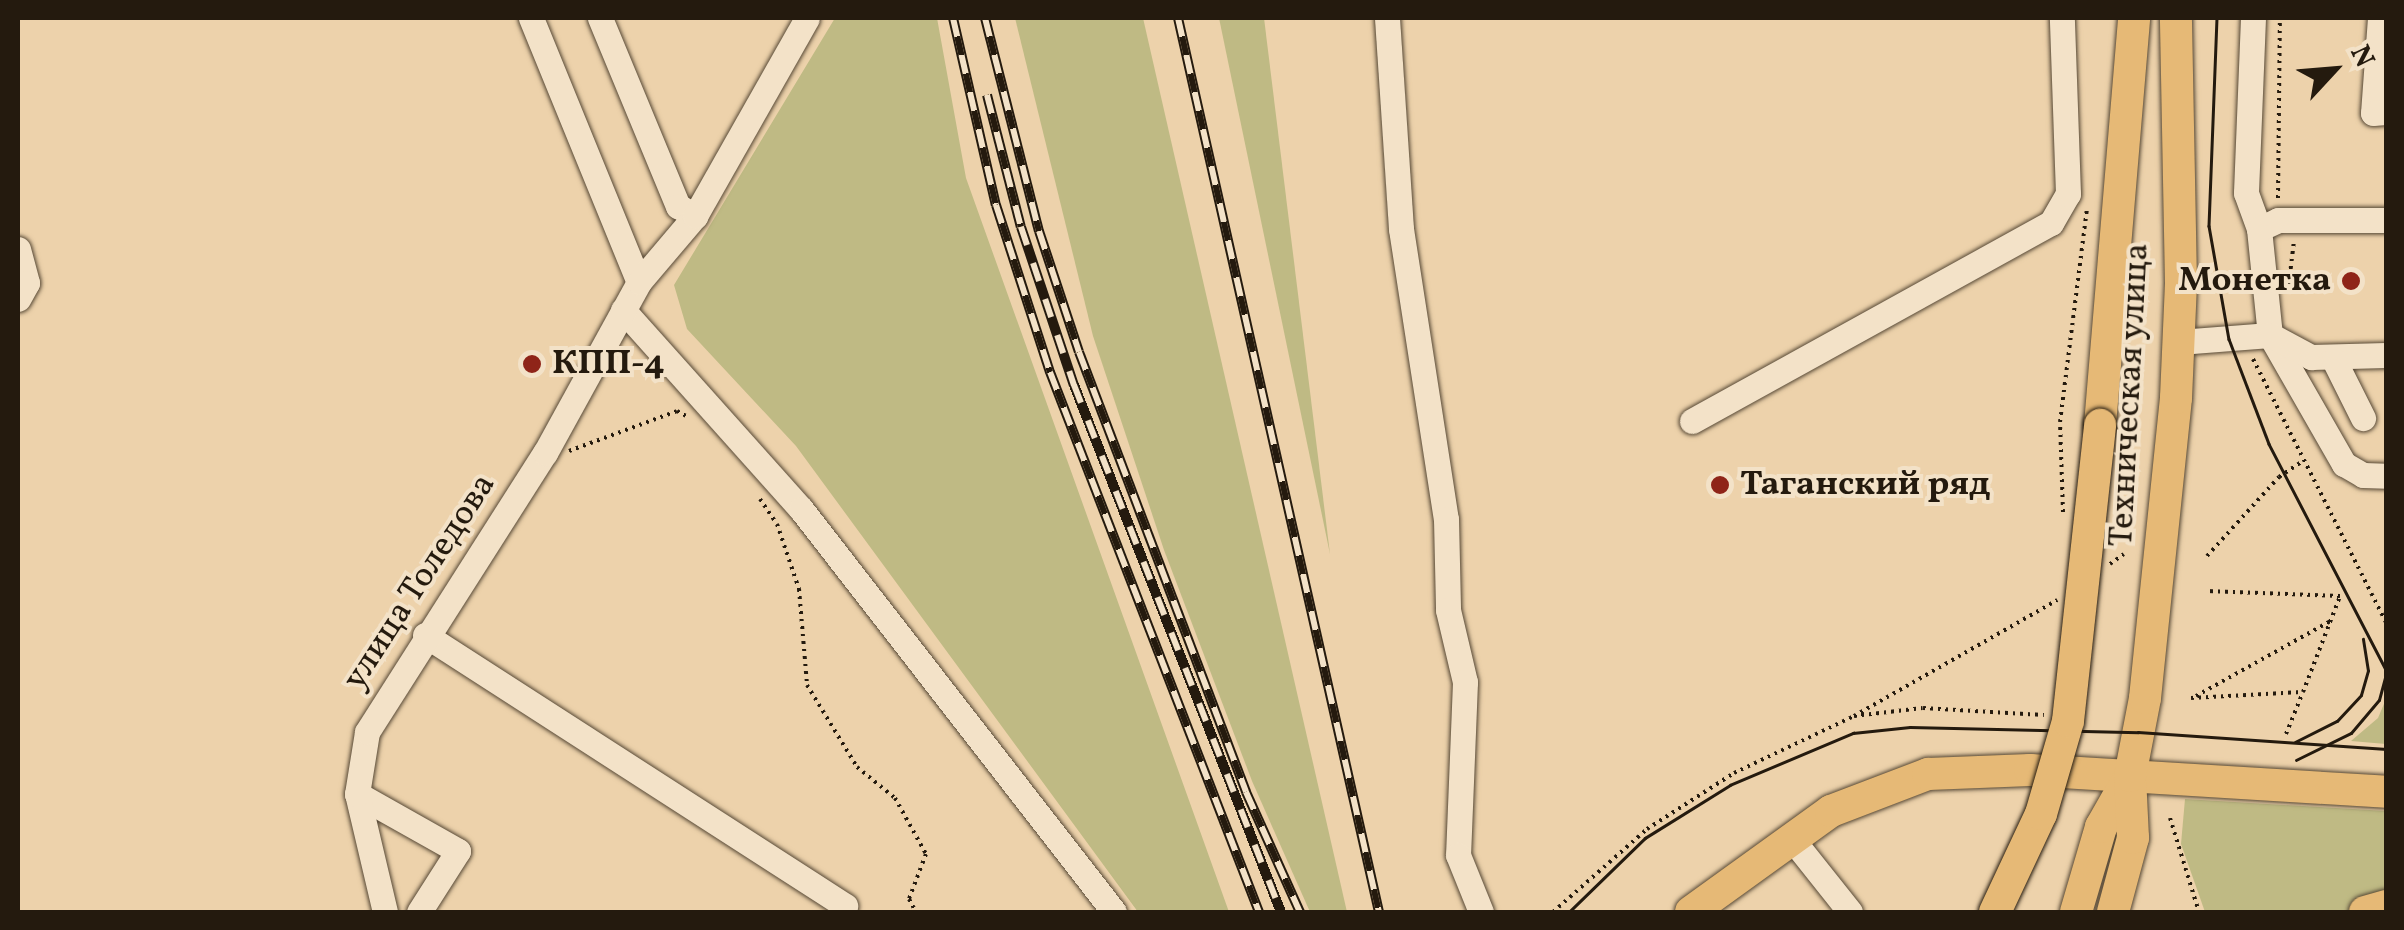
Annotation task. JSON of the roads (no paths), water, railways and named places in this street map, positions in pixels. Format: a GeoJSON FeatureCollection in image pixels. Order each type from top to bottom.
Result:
{"type":"FeatureCollection","features":[{"type":"Feature","properties":{"kind":"main road"},"geometry":{"type":"LineString","coordinates":[[1995,912],[2042,814],[2068,721],[2100,425],[2134,18]]}},
{"type":"Feature","properties":{"kind":"main road","name":"Техническая улица"},"geometry":{"type":"LineString","coordinates":[[2113,912],[2133,838],[2130,776],[2168,502],[2179,342],[2176,18]]}},
{"type":"Feature","properties":{"kind":"main road"},"geometry":{"type":"LineString","coordinates":[[1690,912],[1792,839],[1863,795],[1928,774],[2030,770],[2386,792]]}},
{"type":"Feature","properties":{"kind":"main road","name":"Техническая улица"},"geometry":{"type":"LineString","coordinates":[[2076,912],[2101,827],[2130,776]]}},
{"type":"Feature","properties":{"kind":"main road"},"geometry":{"type":"LineString","coordinates":[[2365,912],[2386,906]]}},
{"type":"Feature","properties":{"kind":"street"},"geometry":{"type":"LineString","coordinates":[[531,18],[639,282]]}},
{"type":"Feature","properties":{"kind":"street"},"geometry":{"type":"LineString","coordinates":[[600,18],[678,206],[695,216]]}},
{"type":"Feature","properties":{"kind":"street","name":"улица Толедова"},"geometry":{"type":"LineString","coordinates":[[386,912],[357,794],[367,732],[545,453],[639,282],[695,216],[808,18]]}},
{"type":"Feature","properties":{"kind":"street"},"geometry":{"type":"LineString","coordinates":[[1387,18],[1401,229],[1446,519],[1448,610],[1466,682],[1458,854],[1481,912]]}},
{"type":"Feature","properties":{"kind":"street"},"geometry":{"type":"LineString","coordinates":[[1692,421],[2050,223],[2068,194],[2062,18]]}},
{"type":"Feature","properties":{"kind":"street"},"geometry":{"type":"LineString","coordinates":[[2253,18],[2246,193],[2268,225],[2270,335],[2344,464],[2363,476],[2386,476]]}},
{"type":"Feature","properties":{"kind":"street"},"geometry":{"type":"LineString","coordinates":[[2380,18],[2373,113],[2386,112]]}},
{"type":"Feature","properties":{"kind":"street"},"geometry":{"type":"LineString","coordinates":[[2268,225],[2386,220]]}},
{"type":"Feature","properties":{"kind":"street"},"geometry":{"type":"LineString","coordinates":[[18,248],[27,283],[18,298]]}},
{"type":"Feature","properties":{"kind":"street"},"geometry":{"type":"LineString","coordinates":[[623,310],[801,509],[1114,912]]}},
{"type":"Feature","properties":{"kind":"street"},"geometry":{"type":"LineString","coordinates":[[2179,342],[2270,335],[2311,357],[2334,360],[2386,354]]}},
{"type":"Feature","properties":{"kind":"street"},"geometry":{"type":"LineString","coordinates":[[2334,360],[2362,418]]}},
{"type":"Feature","properties":{"kind":"street"},"geometry":{"type":"LineString","coordinates":[[425,636],[845,906]]}},
{"type":"Feature","properties":{"kind":"street"},"geometry":{"type":"LineString","coordinates":[[357,794],[458,851],[419,912]]}},
{"type":"Feature","properties":{"kind":"street"},"geometry":{"type":"LineString","coordinates":[[1792,839],[1850,912]]}},
{"type":"Feature","properties":{"kind":"tram line"},"geometry":{"type":"LineString","coordinates":[[2217,18],[2209,226],[2229,339],[2269,444],[2386,670]]}},
{"type":"Feature","properties":{"kind":"tram line"},"geometry":{"type":"LineString","coordinates":[[2295,742],[2337,721],[2361,695],[2368,671],[2363,639]]}},
{"type":"Feature","properties":{"kind":"tram line"},"geometry":{"type":"LineString","coordinates":[[2296,760],[2351,733],[2379,700],[2386,673]]}},
{"type":"Feature","properties":{"kind":"tram line"},"geometry":{"type":"LineString","coordinates":[[1569,912],[1645,838],[1730,785],[1853,733],[1910,727],[2138,732],[2386,749]]}},
{"type":"Feature","properties":{"kind":"railway"},"geometry":{"type":"LineString","coordinates":[[953,18],[996,205],[1050,372],[1259,912]]}},
{"type":"Feature","properties":{"kind":"railway"},"geometry":{"type":"LineString","coordinates":[[985,18],[1039,231],[1079,352],[1246,792],[1300,912]]}},
{"type":"Feature","properties":{"kind":"railway"},"geometry":{"type":"LineString","coordinates":[[1178,18],[1379,912]]}},
{"type":"Feature","properties":{"kind":"railway"},"geometry":{"type":"LineString","coordinates":[[987,95],[1021,227],[1074,385],[1281,912]]}},
{"type":"Feature","properties":{"kind":"place","name":"Монетка"},"geometry":{"type":"Point","coordinates":[2351,281]}},
{"type":"Feature","properties":{"kind":"place","name":"КПП-4"},"geometry":{"type":"Point","coordinates":[532,364]}},
{"type":"Feature","properties":{"kind":"place","name":"Таганский ряд"},"geometry":{"type":"Point","coordinates":[1720,485]}}]}
